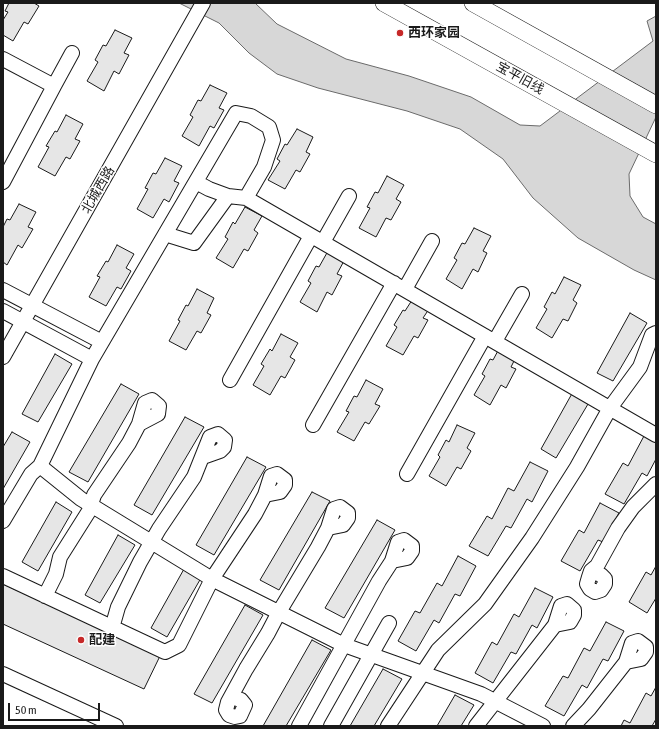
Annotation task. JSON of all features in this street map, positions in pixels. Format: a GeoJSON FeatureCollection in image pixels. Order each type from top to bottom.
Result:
{"type":"FeatureCollection","features":[{"type":"Feature","properties":{"kind":"main road","name":"宝平旧线"},"geometry":{"type":"LineString","coordinates":[[384,3],[655,153]]}},
{"type":"Feature","properties":{"kind":"main road"},"geometry":{"type":"LineString","coordinates":[[473,3],[656,105]]}},
{"type":"Feature","properties":{"kind":"street","name":"北城西路"},"geometry":{"type":"LineString","coordinates":[[3,357],[203,3]]}},
{"type":"Feature","properties":{"kind":"street"},"geometry":{"type":"LineString","coordinates":[[3,182],[72,53]]}},
{"type":"Feature","properties":{"kind":"street"},"geometry":{"type":"LineString","coordinates":[[3,59],[54,86]]}},
{"type":"Feature","properties":{"kind":"street"},"geometry":{"type":"LineString","coordinates":[[3,521],[31,474],[40,466],[92,359],[236,114],[251,116],[269,127],[274,140],[264,167],[246,198]]}},
{"type":"Feature","properties":{"kind":"street"},"geometry":{"type":"LineString","coordinates":[[196,182],[209,189],[228,196],[246,198],[656,435]]}},
{"type":"Feature","properties":{"kind":"street"},"geometry":{"type":"LineString","coordinates":[[165,234],[194,243],[228,196]]}},
{"type":"Feature","properties":{"kind":"street"},"geometry":{"type":"LineString","coordinates":[[230,380],[317,239],[349,196]]}},
{"type":"Feature","properties":{"kind":"street"},"geometry":{"type":"LineString","coordinates":[[313,425],[399,286],[432,241]]}},
{"type":"Feature","properties":{"kind":"street"},"geometry":{"type":"LineString","coordinates":[[3,290],[102,342]]}},
{"type":"Feature","properties":{"kind":"street"},"geometry":{"type":"LineString","coordinates":[[407,474],[490,338],[522,294]]}},
{"type":"Feature","properties":{"kind":"street"},"geometry":{"type":"LineString","coordinates":[[3,312],[92,359]]}},
{"type":"Feature","properties":{"kind":"street"},"geometry":{"type":"LineString","coordinates":[[388,726],[438,650],[485,604],[532,538],[577,467],[610,408],[651,353],[652,335],[656,333]]}},
{"type":"Feature","properties":{"kind":"street"},"geometry":{"type":"LineString","coordinates":[[45,596],[56,574],[60,557],[89,511],[94,495],[109,475],[139,424]]}},
{"type":"Feature","properties":{"kind":"street"},"geometry":{"type":"LineString","coordinates":[[112,628],[126,591],[159,529],[194,477],[204,457]]}},
{"type":"Feature","properties":{"kind":"street"},"geometry":{"type":"LineString","coordinates":[[40,466],[90,505],[212,579],[344,645],[370,656],[386,659],[424,672],[494,701],[543,726]]}},
{"type":"Feature","properties":{"kind":"street"},"geometry":{"type":"LineString","coordinates":[[591,571],[597,566],[611,539],[633,507],[656,484]]}},
{"type":"Feature","properties":{"kind":"street"},"geometry":{"type":"LineString","coordinates":[[3,576],[165,652],[179,645],[212,579],[235,546],[265,495]]}},
{"type":"Feature","properties":{"kind":"street"},"geometry":{"type":"LineString","coordinates":[[231,697],[328,528]]}},
{"type":"Feature","properties":{"kind":"street"},"geometry":{"type":"LineString","coordinates":[[299,726],[379,581],[392,561]]}},
{"type":"Feature","properties":{"kind":"street"},"geometry":{"type":"LineString","coordinates":[[331,726],[389,623]]}},
{"type":"Feature","properties":{"kind":"street"},"geometry":{"type":"LineString","coordinates":[[476,726],[494,701],[555,625]]}},
{"type":"Feature","properties":{"kind":"street"},"geometry":{"type":"LineString","coordinates":[[573,726],[589,710],[626,662]]}},
{"type":"Feature","properties":{"kind":"street"},"geometry":{"type":"LineString","coordinates":[[3,674],[116,726]]}},
{"type":"Feature","properties":{"kind":"shaded area"},"geometry":{"type":"Polygon","coordinates":[[[179,3],[255,3],[277,24],[346,59],[409,76],[471,97],[520,125],[540,126],[653,41],[647,21],[656,16],[656,117],[629,174],[630,196],[643,217],[656,224],[656,280],[634,270],[578,238],[533,198],[503,159],[460,129],[407,111],[318,88],[277,74],[249,53],[219,23],[179,3]]]}},
{"type":"Feature","properties":{"kind":"building"},"geometry":{"type":"Polygon","coordinates":[[[9,3],[34,3],[39,6],[28,24],[24,22],[13,41],[3,35],[3,20],[8,12],[5,11],[9,3]]]}},
{"type":"Feature","properties":{"kind":"building"},"geometry":{"type":"Polygon","coordinates":[[[115,30],[132,38],[124,53],[129,55],[119,74],[114,71],[104,91],[87,81],[98,62],[95,60],[103,45],[106,46],[115,30]]]}},
{"type":"Feature","properties":{"kind":"building"},"geometry":{"type":"Polygon","coordinates":[[[210,85],[227,93],[219,108],[224,110],[214,128],[210,126],[199,146],[182,136],[193,117],[190,115],[198,100],[201,101],[210,85]]]}},
{"type":"Feature","properties":{"kind":"building"},"geometry":{"type":"Polygon","coordinates":[[[66,115],[83,124],[75,139],[80,141],[70,159],[66,157],[55,176],[38,167],[49,147],[46,146],[55,131],[57,132],[66,115]]]}},
{"type":"Feature","properties":{"kind":"building"},"geometry":{"type":"Polygon","coordinates":[[[297,129],[313,137],[306,152],[310,154],[300,172],[296,170],[285,189],[268,180],[280,161],[277,159],[285,144],[287,145],[297,129]]]}},
{"type":"Feature","properties":{"kind":"building"},"geometry":{"type":"Polygon","coordinates":[[[165,158],[182,166],[174,181],[179,183],[169,202],[164,199],[153,218],[137,209],[148,189],[145,188],[153,173],[156,174],[165,158]]]}},
{"type":"Feature","properties":{"kind":"building"},"geometry":{"type":"Polygon","coordinates":[[[387,176],[404,185],[396,199],[401,202],[391,220],[386,218],[376,237],[359,228],[370,208],[367,207],[375,192],[378,193],[387,176]]]}},
{"type":"Feature","properties":{"kind":"building"},"geometry":{"type":"Polygon","coordinates":[[[19,204],[36,212],[28,227],[33,229],[22,248],[18,245],[7,265],[3,262],[3,227],[7,219],[10,220],[19,204]]]}},
{"type":"Feature","properties":{"kind":"building"},"geometry":{"type":"Polygon","coordinates":[[[245,207],[262,216],[254,230],[258,233],[248,251],[244,249],[233,268],[216,258],[228,239],[225,237],[233,222],[235,224],[245,207]]]}},
{"type":"Feature","properties":{"kind":"building"},"geometry":{"type":"Polygon","coordinates":[[[474,228],[491,236],[483,251],[487,253],[478,272],[473,269],[462,289],[446,279],[457,260],[454,258],[462,243],[465,244],[474,228]]]}},
{"type":"Feature","properties":{"kind":"building"},"geometry":{"type":"Polygon","coordinates":[[[117,245],[134,254],[126,268],[131,271],[121,289],[117,287],[106,306],[89,297],[100,277],[97,276],[106,261],[108,262],[117,245]]]}},
{"type":"Feature","properties":{"kind":"building"},"geometry":{"type":"Polygon","coordinates":[[[328,251],[345,259],[337,274],[342,276],[332,295],[327,292],[317,312],[300,302],[311,283],[308,281],[316,266],[319,267],[328,251]]]}},
{"type":"Feature","properties":{"kind":"building"},"geometry":{"type":"Polygon","coordinates":[[[564,277],[581,285],[573,300],[577,303],[568,321],[563,319],[552,338],[536,328],[547,309],[544,307],[552,292],[555,294],[564,277]]]}},
{"type":"Feature","properties":{"kind":"building"},"geometry":{"type":"Polygon","coordinates":[[[197,289],[214,298],[207,313],[211,315],[201,333],[197,331],[186,350],[169,341],[180,321],[178,320],[186,305],[188,306],[197,289]]]}},
{"type":"Feature","properties":{"kind":"building"},"geometry":{"type":"Polygon","coordinates":[[[414,297],[431,306],[423,318],[428,320],[418,338],[414,336],[403,355],[386,346],[397,327],[394,325],[403,310],[405,311],[414,297]]]}},
{"type":"Feature","properties":{"kind":"building"},"geometry":{"type":"Polygon","coordinates":[[[630,313],[647,323],[613,381],[597,373],[630,313]]]}},
{"type":"Feature","properties":{"kind":"building"},"geometry":{"type":"Polygon","coordinates":[[[281,334],[298,343],[290,357],[295,360],[285,378],[281,376],[270,395],[253,385],[264,366],[261,364],[270,349],[272,351],[281,334]]]}},
{"type":"Feature","properties":{"kind":"building"},"geometry":{"type":"Polygon","coordinates":[[[500,347],[517,355],[511,367],[516,369],[506,388],[501,385],[490,405],[474,395],[485,376],[482,374],[490,359],[493,360],[500,347]]]}},
{"type":"Feature","properties":{"kind":"building"},"geometry":{"type":"Polygon","coordinates":[[[55,354],[72,364],[38,422],[22,414],[55,354]]]}},
{"type":"Feature","properties":{"kind":"building"},"geometry":{"type":"Polygon","coordinates":[[[366,380],[383,389],[375,404],[380,406],[369,424],[365,422],[354,441],[337,432],[349,412],[346,411],[354,396],[357,397],[366,380]]]}},
{"type":"Feature","properties":{"kind":"building"},"geometry":{"type":"Polygon","coordinates":[[[121,384],[139,394],[88,482],[69,472],[121,384]]]}},
{"type":"Feature","properties":{"kind":"building"},"geometry":{"type":"Polygon","coordinates":[[[574,390],[591,399],[556,458],[541,449],[574,390]]]}},
{"type":"Feature","properties":{"kind":"building"},"geometry":{"type":"Polygon","coordinates":[[[185,417],[204,427],[152,515],[134,505],[185,417]]]}},
{"type":"Feature","properties":{"kind":"building"},"geometry":{"type":"Polygon","coordinates":[[[457,425],[475,433],[467,448],[471,451],[461,469],[457,467],[446,486],[429,476],[440,457],[438,455],[446,440],[449,442],[457,425]]]}},
{"type":"Feature","properties":{"kind":"building"},"geometry":{"type":"Polygon","coordinates":[[[12,432],[30,442],[3,489],[3,447],[12,432]]]}},
{"type":"Feature","properties":{"kind":"building"},"geometry":{"type":"Polygon","coordinates":[[[644,436],[656,443],[656,459],[647,476],[642,473],[624,504],[605,494],[623,463],[628,466],[644,436]]]}},
{"type":"Feature","properties":{"kind":"building"},"geometry":{"type":"Polygon","coordinates":[[[247,457],[266,467],[214,555],[196,545],[247,457]]]}},
{"type":"Feature","properties":{"kind":"building"},"geometry":{"type":"Polygon","coordinates":[[[530,462],[548,471],[532,502],[527,499],[511,528],[506,526],[488,556],[469,546],[487,516],[492,519],[508,488],[514,491],[530,462]]]}},
{"type":"Feature","properties":{"kind":"building"},"geometry":{"type":"Polygon","coordinates":[[[312,492],[330,501],[279,590],[260,580],[312,492]]]}},
{"type":"Feature","properties":{"kind":"building"},"geometry":{"type":"Polygon","coordinates":[[[56,502],[72,512],[38,571],[22,562],[56,502]]]}},
{"type":"Feature","properties":{"kind":"building"},"geometry":{"type":"Polygon","coordinates":[[[600,503],[619,513],[603,542],[598,540],[580,571],[561,561],[579,530],[584,533],[600,503]]]}},
{"type":"Feature","properties":{"kind":"building"},"geometry":{"type":"Polygon","coordinates":[[[377,520],[395,530],[344,618],[325,608],[377,520]]]}},
{"type":"Feature","properties":{"kind":"building"},"geometry":{"type":"Polygon","coordinates":[[[118,535],[135,545],[100,603],[85,595],[118,535]]]}},
{"type":"Feature","properties":{"kind":"building"},"geometry":{"type":"Polygon","coordinates":[[[458,556],[476,566],[460,596],[455,594],[439,623],[434,620],[416,651],[398,641],[415,611],[420,613],[437,583],[442,586],[458,556]]]}},
{"type":"Feature","properties":{"kind":"building"},"geometry":{"type":"Polygon","coordinates":[[[656,566],[656,598],[647,613],[629,602],[646,572],[651,575],[656,566]]]}},
{"type":"Feature","properties":{"kind":"building"},"geometry":{"type":"Polygon","coordinates":[[[184,569],[201,578],[167,637],[151,628],[184,569]]]}},
{"type":"Feature","properties":{"kind":"building","name":"配建"},"geometry":{"type":"Polygon","coordinates":[[[3,584],[160,656],[144,689],[3,624],[3,584]]]}},
{"type":"Feature","properties":{"kind":"building"},"geometry":{"type":"Polygon","coordinates":[[[535,588],[553,597],[537,628],[532,625],[516,654],[511,652],[493,683],[475,673],[492,642],[497,645],[514,614],[519,617],[535,588]]]}},
{"type":"Feature","properties":{"kind":"building"},"geometry":{"type":"Polygon","coordinates":[[[245,605],[263,615],[212,703],[194,694],[245,605]]]}},
{"type":"Feature","properties":{"kind":"building"},"geometry":{"type":"Polygon","coordinates":[[[606,622],[624,631],[608,661],[603,659],[587,688],[582,685],[564,716],[545,706],[563,676],[568,678],[584,648],[590,651],[606,622]]]}},
{"type":"Feature","properties":{"kind":"building"},"geometry":{"type":"Polygon","coordinates":[[[312,640],[331,650],[286,726],[263,726],[312,640]]]}},
{"type":"Feature","properties":{"kind":"building"},"geometry":{"type":"Polygon","coordinates":[[[383,669],[402,679],[374,726],[350,726],[383,669]]]}},
{"type":"Feature","properties":{"kind":"building"},"geometry":{"type":"Polygon","coordinates":[[[656,687],[656,719],[652,726],[621,726],[624,720],[630,723],[646,693],[651,696],[656,687]]]}},
{"type":"Feature","properties":{"kind":"building"},"geometry":{"type":"Polygon","coordinates":[[[455,695],[474,705],[461,726],[437,726],[455,695]]]}},
{"type":"Feature","properties":{"kind":"place","name":"西环家园"},"geometry":{"type":"Point","coordinates":[400,33]}},
{"type":"Feature","properties":{"kind":"place","name":"配建"},"geometry":{"type":"Point","coordinates":[81,640]}}]}
